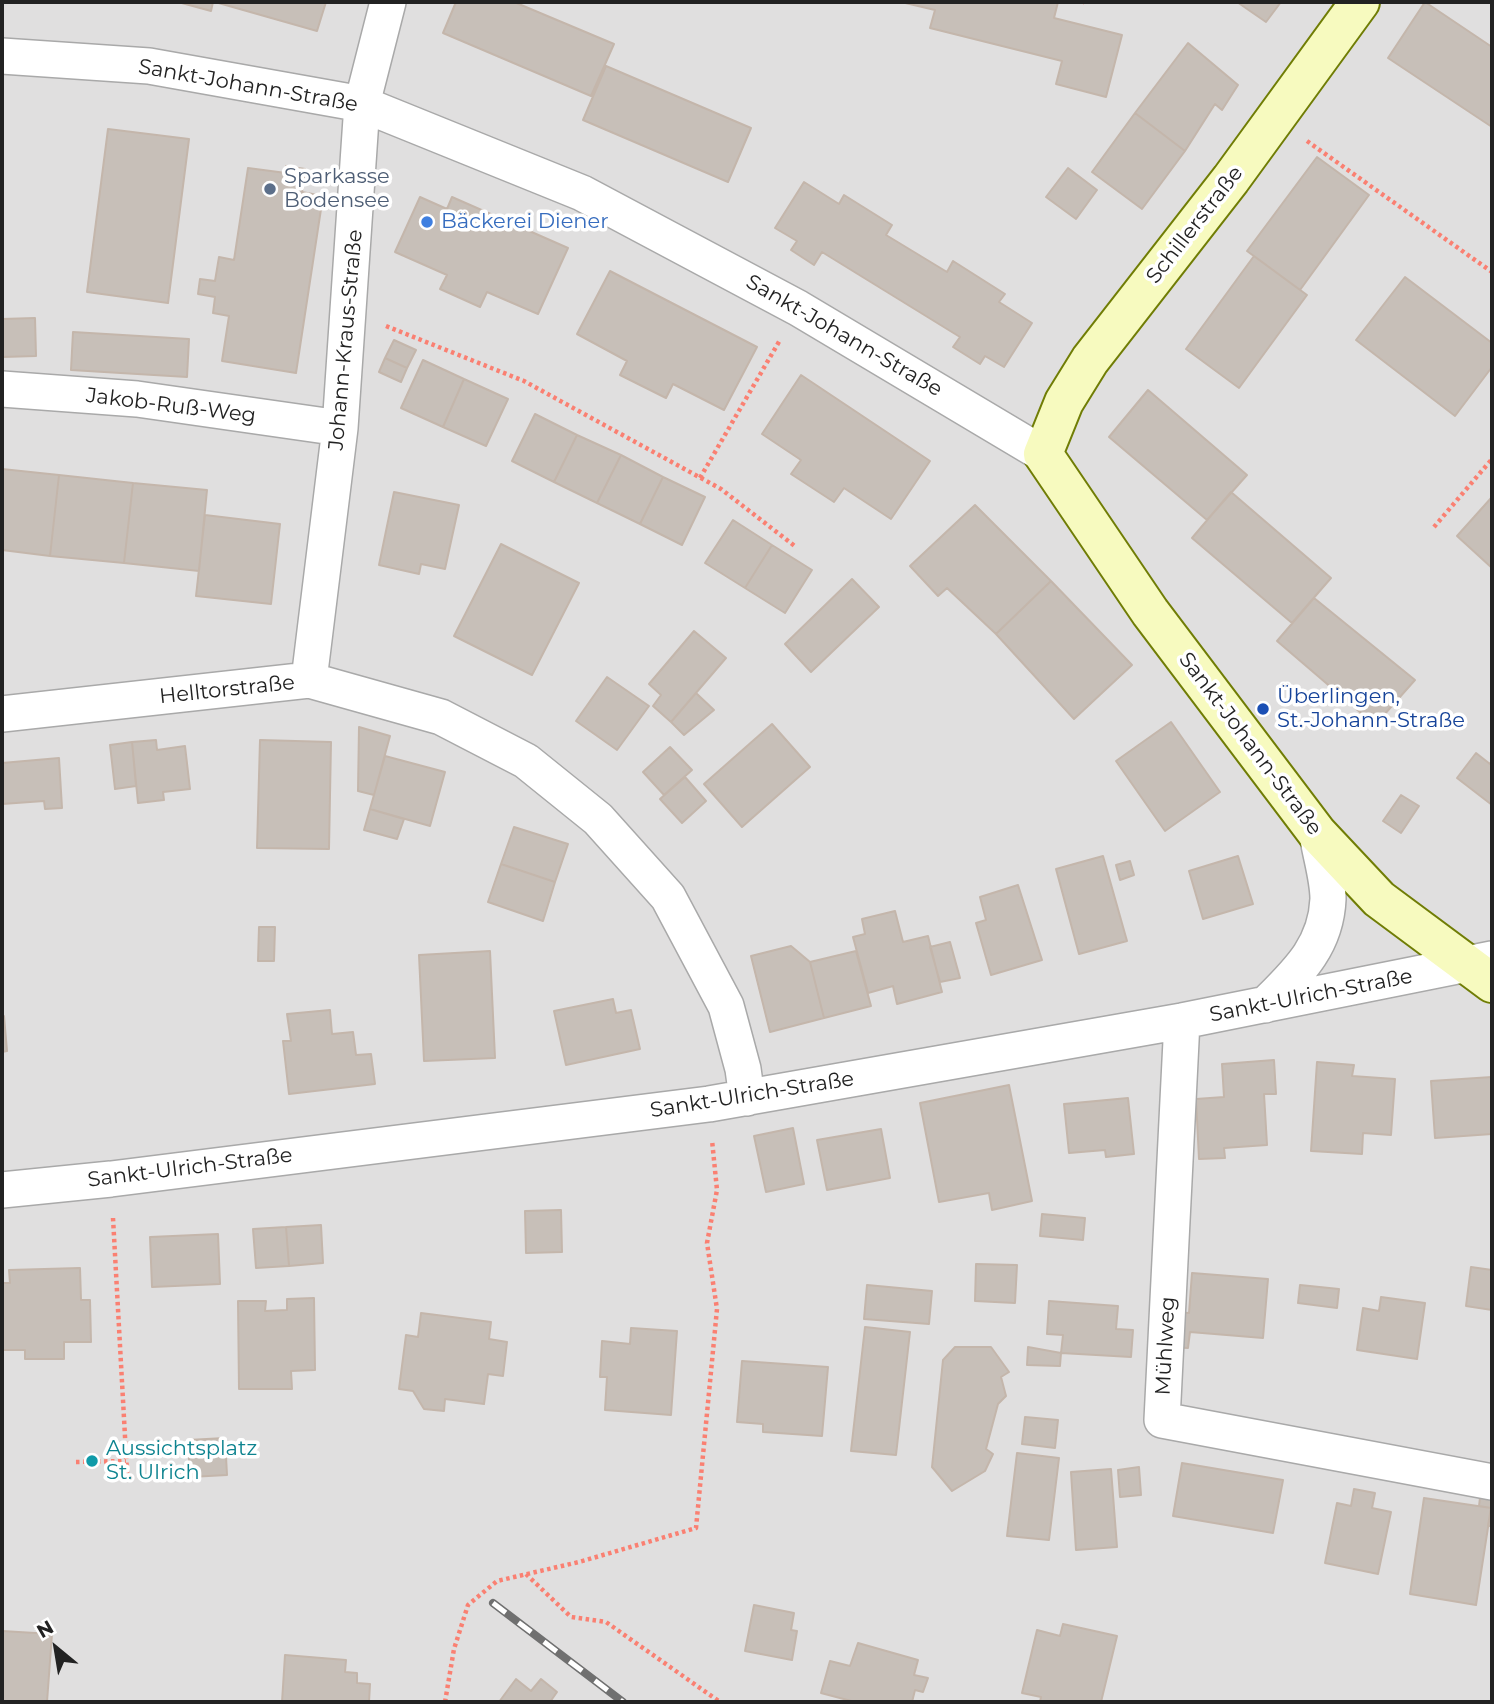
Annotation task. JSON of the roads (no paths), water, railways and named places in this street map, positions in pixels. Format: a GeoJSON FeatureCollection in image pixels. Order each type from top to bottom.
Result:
{"type":"FeatureCollection","features":[{"type":"Feature","properties":{"kind":"street","name":"Johann-Kraus-Straße"},"geometry":{"type":"LineString","coordinates":[[309,680],[340,428],[362,104],[388,2]]}},
{"type":"Feature","properties":{"kind":"street","name":"Schillerstraße"},"geometry":{"type":"LineString","coordinates":[[1043,454],[1064,402],[1090,360],[1231,178],[1360,2]]}},
{"type":"Feature","properties":{"kind":"street","name":"Sankt-Johann-Straße"},"geometry":{"type":"LineString","coordinates":[[2,55],[149,66],[362,104],[582,193],[798,308],[1043,454],[1150,612],[1317,833],[1379,899],[1484,969]]}},
{"type":"Feature","properties":{"kind":"street","name":"Jakob-Ruß-Weg"},"geometry":{"type":"LineString","coordinates":[[2,389],[137,399],[340,428]]}},
{"type":"Feature","properties":{"kind":"street","name":"Helltorstraße"},"geometry":{"type":"LineString","coordinates":[[2,714],[309,680],[441,717],[526,761],[598,819],[668,897],[726,1006],[743,1069],[747,1098]]}},
{"type":"Feature","properties":{"kind":"street"},"geometry":{"type":"LineString","coordinates":[[1265,1005],[1302,969],[1323,933],[1328,897],[1317,833]]}},
{"type":"Feature","properties":{"kind":"street","name":"Sankt-Ulrich-Straße"},"geometry":{"type":"LineString","coordinates":[[2,1190],[111,1179],[709,1104],[1265,1005],[1484,969]]}},
{"type":"Feature","properties":{"kind":"street","name":"Mühlweg"},"geometry":{"type":"LineString","coordinates":[[1182,1021],[1162,1420],[1492,1482]]}},
{"type":"Feature","properties":{"kind":"railway"},"geometry":{"type":"LineString","coordinates":[[493,1603],[623,1702]]}},
{"type":"Feature","properties":{"kind":"place","name":"Sparkasse Bodensee"},"geometry":{"type":"Point","coordinates":[270,189]}},
{"type":"Feature","properties":{"kind":"place","name":"Bäckerei Diener"},"geometry":{"type":"Point","coordinates":[427,222]}},
{"type":"Feature","properties":{"kind":"place","name":"Überlingen, St.-Johann-Straße"},"geometry":{"type":"Point","coordinates":[1263,709]}},
{"type":"Feature","properties":{"kind":"place","name":"Aussichtsplatz St. Ulrich"},"geometry":{"type":"Point","coordinates":[92,1461]}}]}
